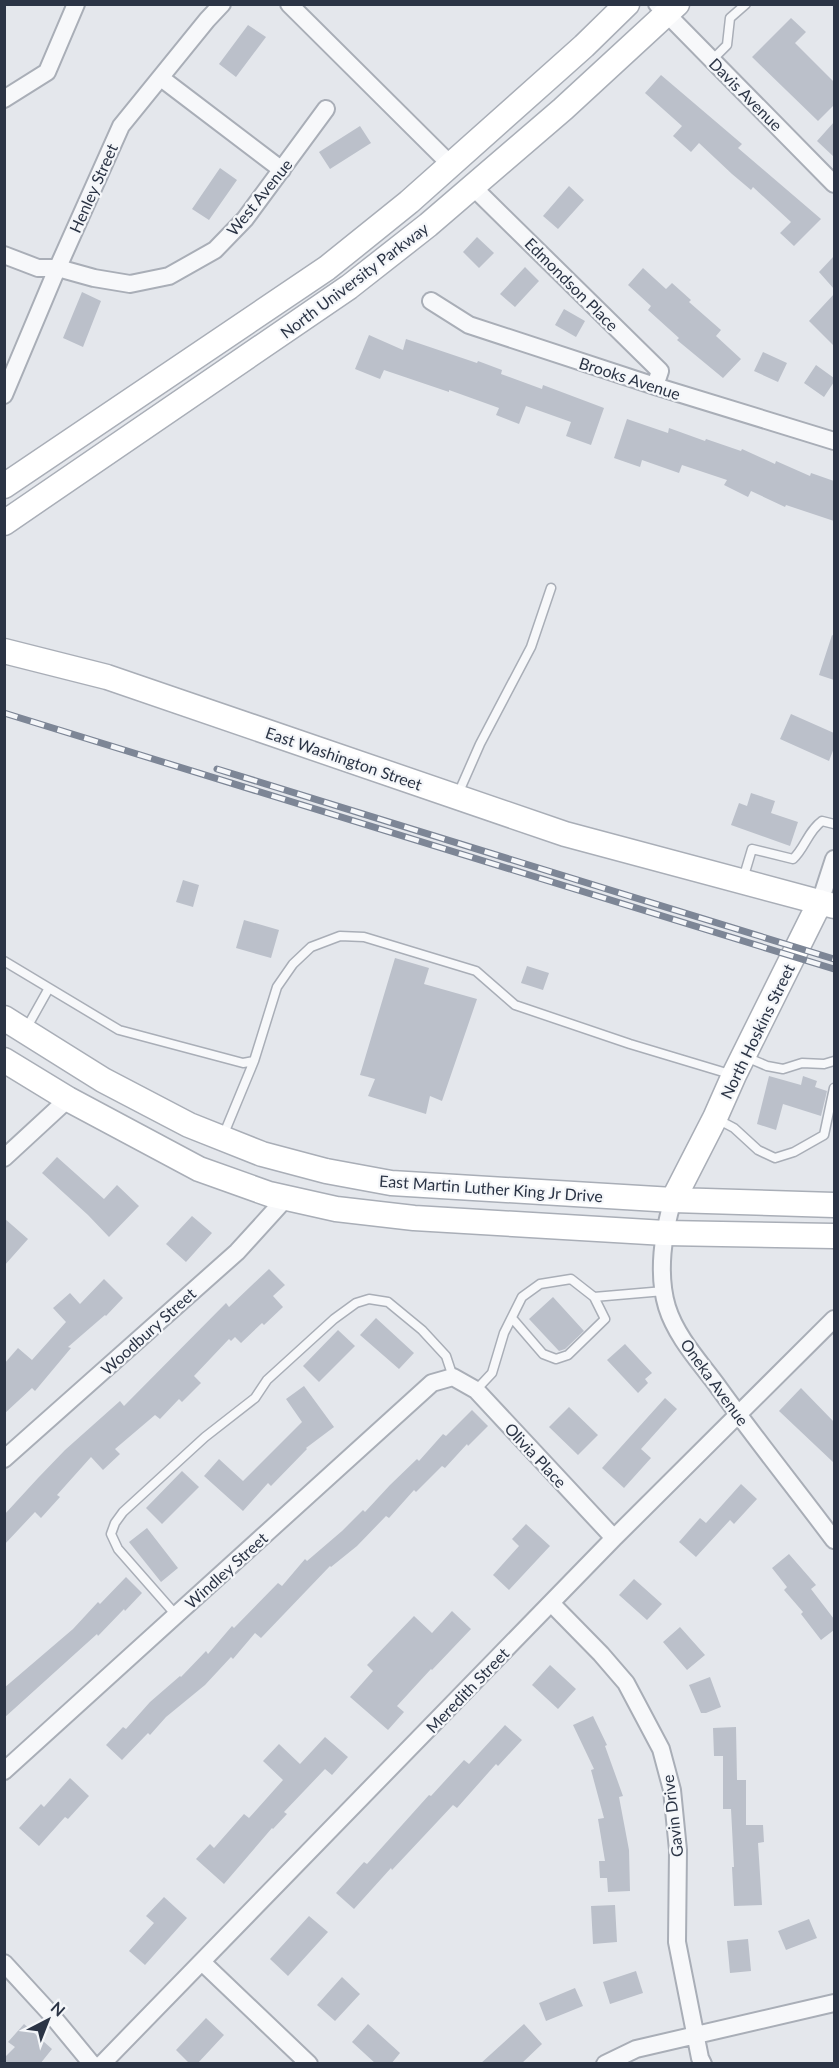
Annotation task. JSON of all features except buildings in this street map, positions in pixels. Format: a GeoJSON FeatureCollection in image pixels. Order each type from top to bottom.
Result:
{"type":"FeatureCollection","features":[{"type":"Feature","properties":{"kind":"main road","name":"North University Parkway"},"geometry":{"type":"LineString","coordinates":[[4,486],[327,268],[409,202],[584,46],[627,4]]}},
{"type":"Feature","properties":{"kind":"main road","name":"North University Parkway"},"geometry":{"type":"LineString","coordinates":[[4,523],[321,308],[428,225],[563,109],[667,8]]}},
{"type":"Feature","properties":{"kind":"main road","name":"East Washington Street"},"geometry":{"type":"LineString","coordinates":[[4,651],[106,676],[565,834],[827,904]]}},
{"type":"Feature","properties":{"kind":"main road","name":"North Hoskins Street"},"geometry":{"type":"LineString","coordinates":[[673,1200],[739,1065],[827,904]]}},
{"type":"Feature","properties":{"kind":"main road","name":"East Martin Luther King Jr Drive"},"geometry":{"type":"LineString","coordinates":[[4,1018],[103,1080],[189,1125],[262,1154],[305,1166],[391,1183],[673,1200],[834,1205]]}},
{"type":"Feature","properties":{"kind":"main road","name":"East Martin Luther King Jr Drive"},"geometry":{"type":"LineString","coordinates":[[4,1060],[68,1099],[199,1169],[268,1194],[336,1209],[414,1218],[665,1233],[834,1236]]}},
{"type":"Feature","properties":{"kind":"street"},"geometry":{"type":"LineString","coordinates":[[4,99],[47,72],[76,4]]}},
{"type":"Feature","properties":{"kind":"street","name":"Henley Street"},"geometry":{"type":"LineString","coordinates":[[4,395],[121,126],[222,4]]}},
{"type":"Feature","properties":{"kind":"street"},"geometry":{"type":"LineString","coordinates":[[288,4],[451,165]]}},
{"type":"Feature","properties":{"kind":"street","name":"Davis Avenue"},"geometry":{"type":"LineString","coordinates":[[667,8],[712,60],[834,184]]}},
{"type":"Feature","properties":{"kind":"street"},"geometry":{"type":"LineString","coordinates":[[160,78],[282,170]]}},
{"type":"Feature","properties":{"kind":"street","name":"West Avenue"},"geometry":{"type":"LineString","coordinates":[[4,255],[38,268],[58,268],[94,278],[130,284],[169,276],[215,250],[245,219],[326,110]]}},
{"type":"Feature","properties":{"kind":"street","name":"Edmondson Place"},"geometry":{"type":"LineString","coordinates":[[473,187],[660,370],[656,386]]}},
{"type":"Feature","properties":{"kind":"street","name":"Brooks Avenue"},"geometry":{"type":"LineString","coordinates":[[431,301],[469,325],[834,441]]}},
{"type":"Feature","properties":{"kind":"street","name":"North Hoskins Street"},"geometry":{"type":"LineString","coordinates":[[827,904],[834,859]]}},
{"type":"Feature","properties":{"kind":"street"},"geometry":{"type":"LineString","coordinates":[[4,1158],[68,1099]]}},
{"type":"Feature","properties":{"kind":"street","name":"Woodbury Street"},"geometry":{"type":"LineString","coordinates":[[4,1459],[237,1252],[286,1198]]}},
{"type":"Feature","properties":{"kind":"street","name":"Oneka Avenue"},"geometry":{"type":"LineString","coordinates":[[673,1200],[665,1233],[664,1291],[668,1308],[687,1345],[834,1540]]}},
{"type":"Feature","properties":{"kind":"street","name":"Meredith Street"},"geometry":{"type":"LineString","coordinates":[[102,2064],[614,1538],[834,1319]]}},
{"type":"Feature","properties":{"kind":"street","name":"Olivia Place"},"geometry":{"type":"LineString","coordinates":[[453,1377],[476,1390],[614,1538]]}},
{"type":"Feature","properties":{"kind":"street","name":"Windley Street"},"geometry":{"type":"LineString","coordinates":[[4,1771],[432,1383],[453,1377]]}},
{"type":"Feature","properties":{"kind":"street","name":"Gavin Drive"},"geometry":{"type":"LineString","coordinates":[[551,1604],[601,1654],[626,1683],[661,1749],[672,1790],[678,1850],[677,1942],[703,2064]]}},
{"type":"Feature","properties":{"kind":"street"},"geometry":{"type":"LineString","coordinates":[[202,1962],[309,2064]]}},
{"type":"Feature","properties":{"kind":"street"},"geometry":{"type":"LineString","coordinates":[[4,1963],[92,2064]]}},
{"type":"Feature","properties":{"kind":"street"},"geometry":{"type":"LineString","coordinates":[[605,2064],[636,2049],[834,2003]]}},
{"type":"Feature","properties":{"kind":"lane"},"geometry":{"type":"LineString","coordinates":[[712,60],[727,45],[730,18],[746,4]]}},
{"type":"Feature","properties":{"kind":"lane"},"geometry":{"type":"LineString","coordinates":[[457,797],[480,744],[531,647],[551,588]]}},
{"type":"Feature","properties":{"kind":"lane"},"geometry":{"type":"LineString","coordinates":[[742,882],[752,849],[793,859],[813,827],[822,821],[834,824]]}},
{"type":"Feature","properties":{"kind":"lane"},"geometry":{"type":"LineString","coordinates":[[222,1138],[254,1061],[278,987],[310,946],[340,936],[364,937],[476,971],[514,1005],[630,1044],[739,1065],[783,1069],[802,1063],[824,1064],[834,1061]]}},
{"type":"Feature","properties":{"kind":"lane"},"geometry":{"type":"LineString","coordinates":[[4,961],[119,1030],[243,1063],[254,1061]]}},
{"type":"Feature","properties":{"kind":"lane"},"geometry":{"type":"LineString","coordinates":[[25,1031],[49,988]]}},
{"type":"Feature","properties":{"kind":"lane"},"geometry":{"type":"LineString","coordinates":[[715,1118],[734,1128],[758,1150],[775,1158],[794,1152],[824,1135],[834,1088]]}},
{"type":"Feature","properties":{"kind":"lane"},"geometry":{"type":"LineString","coordinates":[[476,1390],[492,1373],[504,1333],[522,1297],[540,1284],[571,1279],[594,1297],[605,1319],[568,1354],[556,1359],[543,1354],[512,1318]]}},
{"type":"Feature","properties":{"kind":"lane"},"geometry":{"type":"LineString","coordinates":[[594,1297],[664,1291]]}},
{"type":"Feature","properties":{"kind":"lane"},"geometry":{"type":"LineString","coordinates":[[176,1616],[118,1549],[111,1533],[115,1523],[123,1512],[205,1437],[255,1398],[267,1380],[334,1319],[356,1303],[369,1299],[388,1302],[422,1330],[446,1356],[453,1377]]}},
{"type":"Feature","properties":{"kind":"railway"},"geometry":{"type":"LineString","coordinates":[[4,713],[834,969]]}},
{"type":"Feature","properties":{"kind":"railway"},"geometry":{"type":"LineString","coordinates":[[217,769],[834,959]]}}]}
